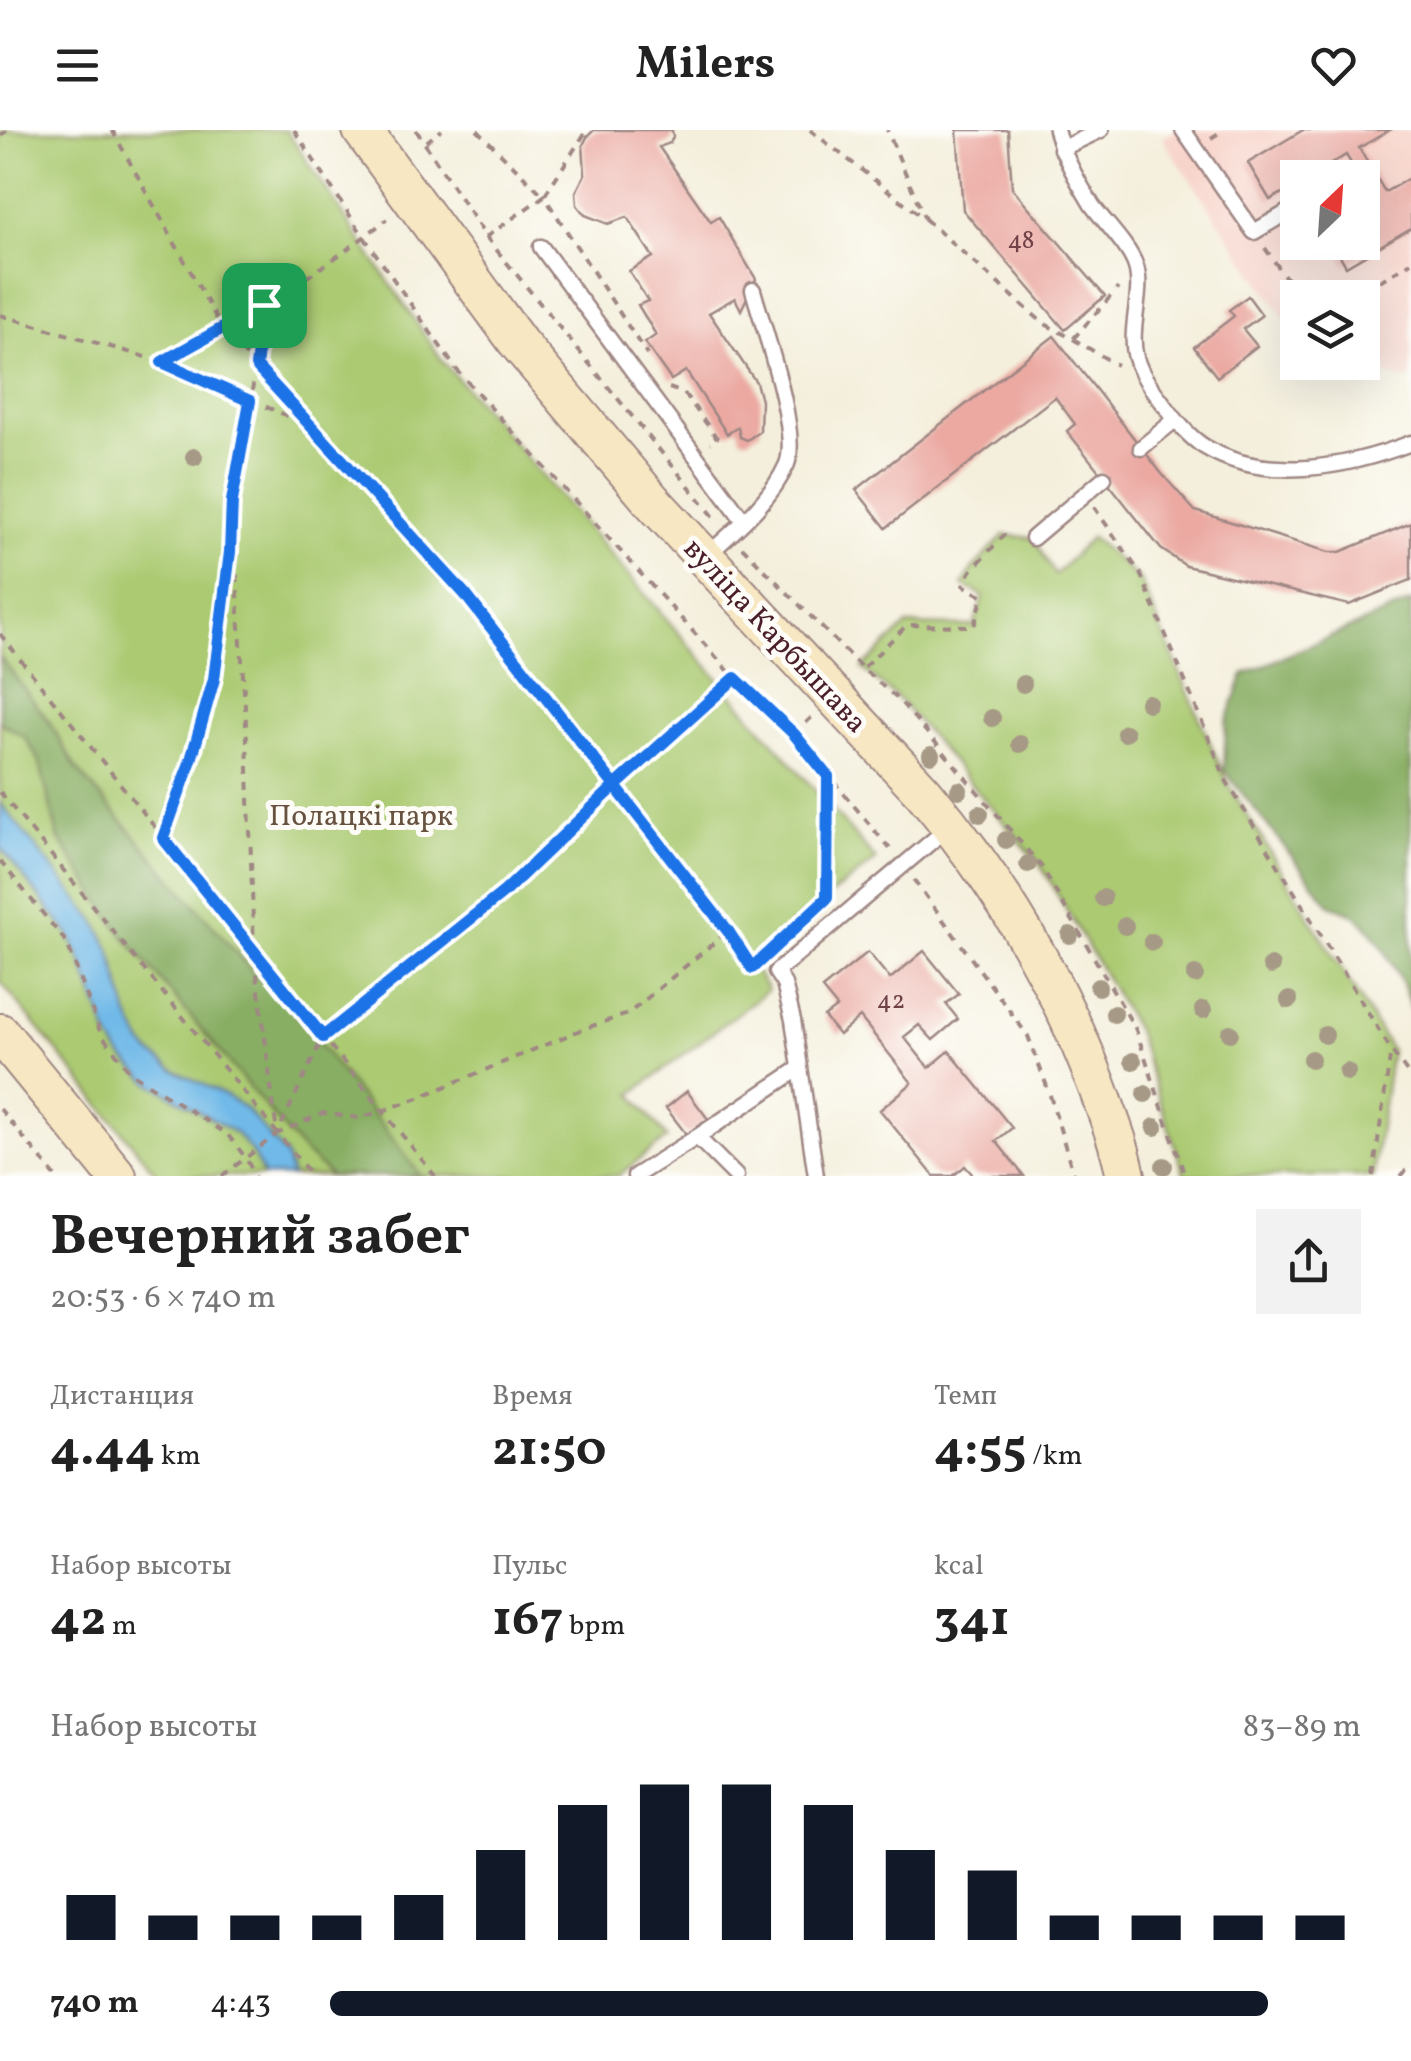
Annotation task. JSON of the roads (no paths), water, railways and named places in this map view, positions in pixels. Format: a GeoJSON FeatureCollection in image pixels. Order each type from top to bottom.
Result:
{"type":"FeatureCollection","features":[{"type":"Feature","properties":{"kind":"main road","name":"вуліца Карбышава"},"geometry":{"type":"LineString","coordinates":[[362,130],[520,344],[652,501],[717,546],[950,825],[1038,954],[1082,1043],[1121,1151],[1126,1176]]}},
{"type":"Feature","properties":{"kind":"main road"},"geometry":{"type":"LineString","coordinates":[[0,1032],[117,1176]]}},
{"type":"Feature","properties":{"kind":"lane"},"geometry":{"type":"LineString","coordinates":[[1056,130],[1061,148],[1092,204],[1136,267],[1135,356],[1147,382],[1175,420],[1204,446],[1262,466],[1306,467],[1346,463],[1411,443]]}},
{"type":"Feature","properties":{"kind":"lane"},"geometry":{"type":"LineString","coordinates":[[1061,148],[1100,130]]}},
{"type":"Feature","properties":{"kind":"lane"},"geometry":{"type":"LineString","coordinates":[[1183,130],[1254,232],[1280,217]]}},
{"type":"Feature","properties":{"kind":"lane"},"geometry":{"type":"LineString","coordinates":[[541,247],[744,521]]}},
{"type":"Feature","properties":{"kind":"lane"},"geometry":{"type":"LineString","coordinates":[[717,546],[770,492],[788,461],[790,423],[753,290]]}},
{"type":"Feature","properties":{"kind":"lane"},"geometry":{"type":"LineString","coordinates":[[1142,448],[1175,420]]}},
{"type":"Feature","properties":{"kind":"lane"},"geometry":{"type":"LineString","coordinates":[[1033,538],[1104,478]]}},
{"type":"Feature","properties":{"kind":"lane"},"geometry":{"type":"LineString","coordinates":[[816,1176],[794,1020],[784,984],[776,972],[950,825]]}},
{"type":"Feature","properties":{"kind":"lane"},"geometry":{"type":"LineString","coordinates":[[636,1176],[800,1068]]}},
{"type":"Feature","properties":{"kind":"lane"},"geometry":{"type":"LineString","coordinates":[[697,1138],[736,1176]]}},
{"type":"Feature","properties":{"kind":"water"},"geometry":{"type":"Polygon","coordinates":[[[0,803],[96,922],[110,949],[129,1016],[141,1041],[172,1069],[245,1108],[285,1155],[292,1176],[264,1176],[237,1134],[149,1082],[122,1057],[109,1037],[69,934],[0,847],[0,803]]]}},
{"type":"Feature","properties":{"kind":"park label","name":"Полацкі парк"},"geometry":{"type":"Point","coordinates":[361,815]}}]}
